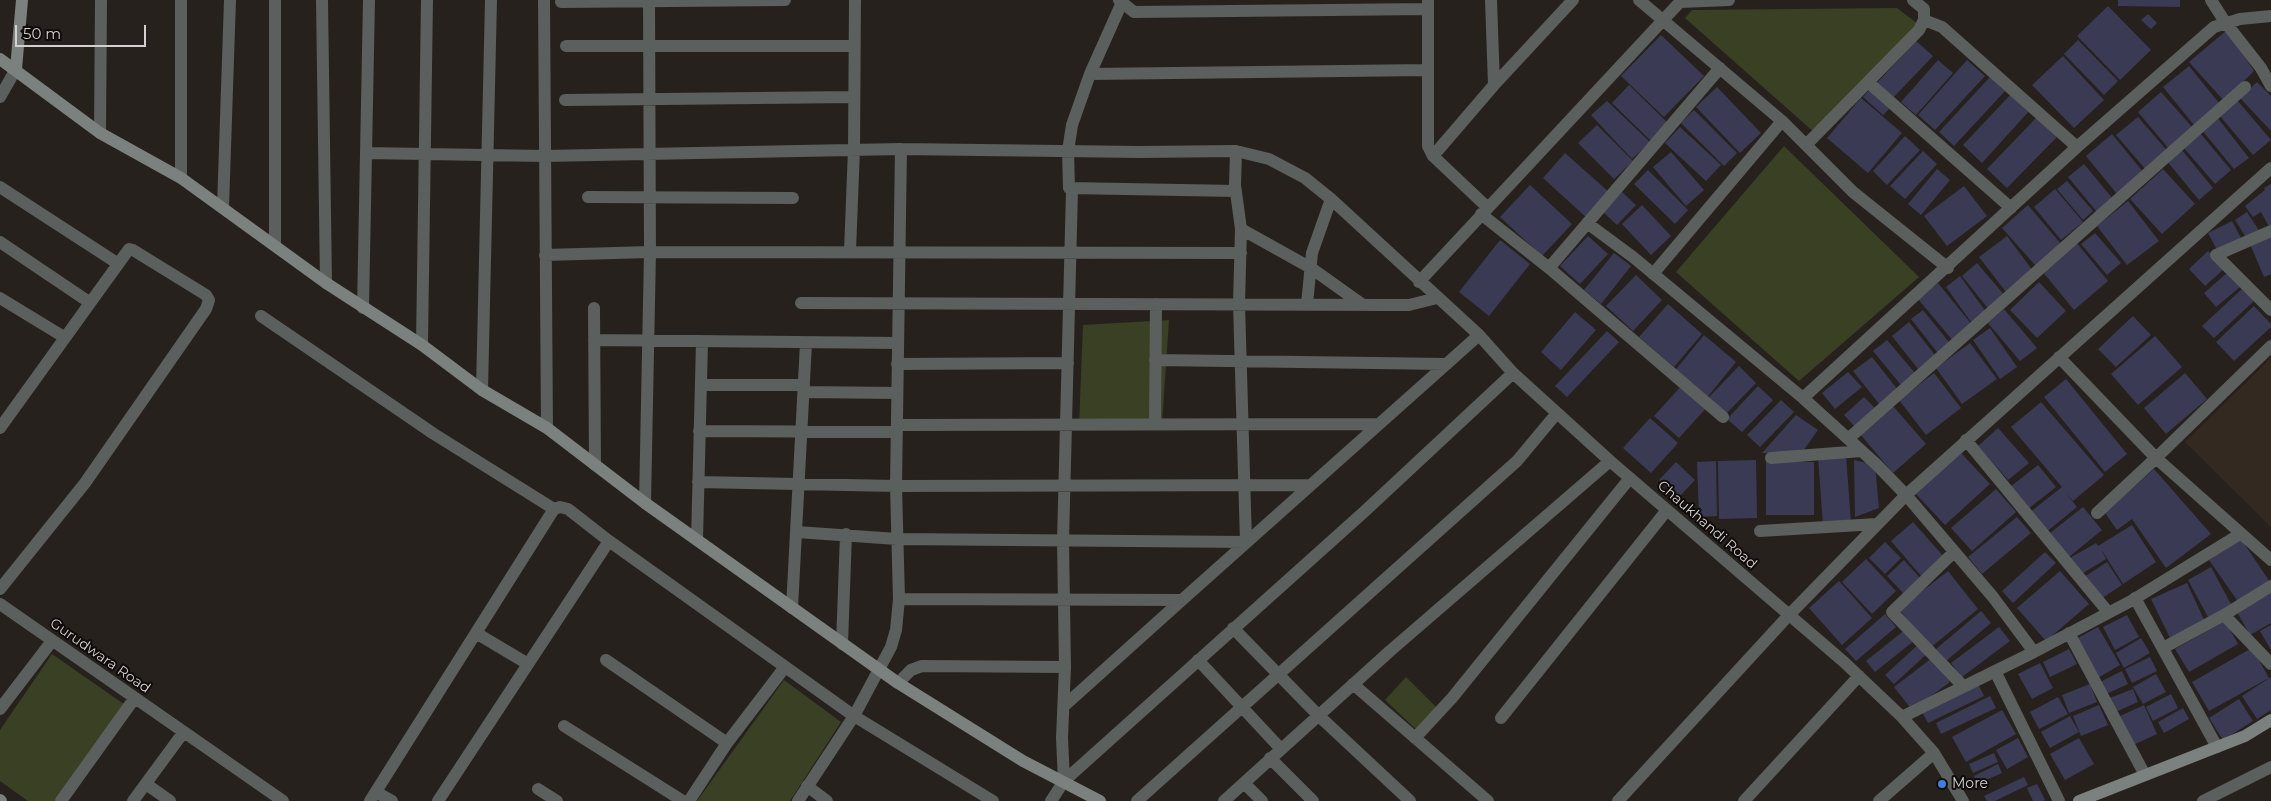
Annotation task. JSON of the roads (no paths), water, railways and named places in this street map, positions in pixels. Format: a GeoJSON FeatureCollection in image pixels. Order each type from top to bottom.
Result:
{"type":"FeatureCollection","features":[{"type":"Feature","properties":{"kind":"street"},"geometry":{"type":"LineString","coordinates":[[0,97],[16,70],[22,0]]}},
{"type":"Feature","properties":{"kind":"street"},"geometry":{"type":"LineString","coordinates":[[100,133],[101,0]]}},
{"type":"Feature","properties":{"kind":"street"},"geometry":{"type":"LineString","coordinates":[[181,0],[181,178]]}},
{"type":"Feature","properties":{"kind":"street"},"geometry":{"type":"LineString","coordinates":[[223,208],[230,0]]}},
{"type":"Feature","properties":{"kind":"street"},"geometry":{"type":"LineString","coordinates":[[275,0],[276,245]]}},
{"type":"Feature","properties":{"kind":"street"},"geometry":{"type":"LineString","coordinates":[[322,0],[326,284]]}},
{"type":"Feature","properties":{"kind":"street"},"geometry":{"type":"LineString","coordinates":[[363,308],[368,0]]}},
{"type":"Feature","properties":{"kind":"street"},"geometry":{"type":"LineString","coordinates":[[422,345],[427,0]]}},
{"type":"Feature","properties":{"kind":"street"},"geometry":{"type":"LineString","coordinates":[[482,390],[491,0]]}},
{"type":"Feature","properties":{"kind":"street"},"geometry":{"type":"LineString","coordinates":[[544,0],[547,428]]}},
{"type":"Feature","properties":{"kind":"street"},"geometry":{"type":"LineString","coordinates":[[561,2],[785,0]]}},
{"type":"Feature","properties":{"kind":"street"},"geometry":{"type":"LineString","coordinates":[[850,251],[854,149],[855,0]]}},
{"type":"Feature","properties":{"kind":"street"},"geometry":{"type":"LineString","coordinates":[[1491,0],[1494,85]]}},
{"type":"Feature","properties":{"kind":"street"},"geometry":{"type":"LineString","coordinates":[[1433,156],[1494,85],[1573,0]]}},
{"type":"Feature","properties":{"kind":"street"},"geometry":{"type":"LineString","coordinates":[[1639,0],[1782,121],[1853,192],[1948,268]]}},
{"type":"Feature","properties":{"kind":"street"},"geometry":{"type":"LineString","coordinates":[[1419,282],[1484,210],[1663,20],[1678,1],[1727,0]]}},
{"type":"Feature","properties":{"kind":"street"},"geometry":{"type":"LineString","coordinates":[[1806,145],[1919,30],[1924,20],[1924,10],[1912,0]]}},
{"type":"Feature","properties":{"kind":"street"},"geometry":{"type":"LineString","coordinates":[[2212,0],[2225,22],[2260,68],[2271,86]]}},
{"type":"Feature","properties":{"kind":"street"},"geometry":{"type":"LineString","coordinates":[[645,503],[650,252],[648,152],[649,1]]}},
{"type":"Feature","properties":{"kind":"street"},"geometry":{"type":"LineString","coordinates":[[1064,781],[1062,738],[1066,601],[1063,540],[1072,190],[1068,180],[1068,151],[1078,103],[1121,1],[1134,12],[1428,5],[1427,142],[1433,156],[1484,210],[1723,417]]}},
{"type":"Feature","properties":{"kind":"street"},"geometry":{"type":"LineString","coordinates":[[1803,398],[1948,268],[2077,147],[2210,30],[2225,22],[2271,16]]}},
{"type":"Feature","properties":{"kind":"street"},"geometry":{"type":"LineString","coordinates":[[1924,20],[1942,27],[2077,147]]}},
{"type":"Feature","properties":{"kind":"street"},"geometry":{"type":"LineString","coordinates":[[566,46],[854,46]]}},
{"type":"Feature","properties":{"kind":"street"},"geometry":{"type":"LineString","coordinates":[[0,59],[100,133],[181,178],[276,245],[326,284],[422,345],[482,390],[547,428],[645,503],[898,683],[1023,762],[1064,781],[1100,801]]}},
{"type":"Feature","properties":{"kind":"street"},"geometry":{"type":"LineString","coordinates":[[1549,268],[1720,68]]}},
{"type":"Feature","properties":{"kind":"street"},"geometry":{"type":"LineString","coordinates":[[1090,74],[1428,70]]}},
{"type":"Feature","properties":{"kind":"street"},"geometry":{"type":"LineString","coordinates":[[1869,83],[2011,208]]}},
{"type":"Feature","properties":{"kind":"street"},"geometry":{"type":"LineString","coordinates":[[1848,440],[2245,87]]}},
{"type":"Feature","properties":{"kind":"street"},"geometry":{"type":"LineString","coordinates":[[565,100],[854,98]]}},
{"type":"Feature","properties":{"kind":"street"},"geometry":{"type":"LineString","coordinates":[[1653,274],[1782,121]]}},
{"type":"Feature","properties":{"kind":"street","name":"Chaukhandi Road"},"geometry":{"type":"LineString","coordinates":[[366,153],[544,156],[648,152],[854,149],[1236,151],[1269,159],[1305,178],[1331,200],[1479,335],[1513,373],[1556,413],[1859,676],[1902,717],[1934,753],[1963,801]]}},
{"type":"Feature","properties":{"kind":"street"},"geometry":{"type":"LineString","coordinates":[[798,801],[854,716],[891,647],[896,630],[899,599],[896,486],[901,149]]}},
{"type":"Feature","properties":{"kind":"street"},"geometry":{"type":"LineString","coordinates":[[1236,151],[1234,169],[1241,229],[1239,304],[1246,542]]}},
{"type":"Feature","properties":{"kind":"street"},"geometry":{"type":"LineString","coordinates":[[1618,801],[1789,615],[1906,495],[2271,168]]}},
{"type":"Feature","properties":{"kind":"street"},"geometry":{"type":"LineString","coordinates":[[0,187],[117,263]]}},
{"type":"Feature","properties":{"kind":"street"},"geometry":{"type":"LineString","coordinates":[[1072,190],[1236,191]]}},
{"type":"Feature","properties":{"kind":"street"},"geometry":{"type":"LineString","coordinates":[[588,197],[793,198]]}},
{"type":"Feature","properties":{"kind":"street"},"geometry":{"type":"LineString","coordinates":[[1306,304],[1312,253],[1331,200]]}},
{"type":"Feature","properties":{"kind":"street"},"geometry":{"type":"LineString","coordinates":[[1587,223],[1653,274],[1803,398],[1862,451],[1906,495],[1993,597],[2034,652]]}},
{"type":"Feature","properties":{"kind":"street"},"geometry":{"type":"LineString","coordinates":[[1241,229],[1311,268],[1363,305]]}},
{"type":"Feature","properties":{"kind":"street"},"geometry":{"type":"LineString","coordinates":[[2271,231],[2216,255],[2271,310]]}},
{"type":"Feature","properties":{"kind":"street"},"geometry":{"type":"LineString","coordinates":[[0,242],[89,302]]}},
{"type":"Feature","properties":{"kind":"street"},"geometry":{"type":"LineString","coordinates":[[0,589],[85,483],[206,309],[209,300],[206,295],[133,250],[124,252],[2,423]]}},
{"type":"Feature","properties":{"kind":"street"},"geometry":{"type":"LineString","coordinates":[[545,255],[650,252],[850,251],[1241,253]]}},
{"type":"Feature","properties":{"kind":"street"},"geometry":{"type":"LineString","coordinates":[[0,298],[64,337]]}},
{"type":"Feature","properties":{"kind":"street"},"geometry":{"type":"LineString","coordinates":[[801,303],[1409,305],[1437,298]]}},
{"type":"Feature","properties":{"kind":"street"},"geometry":{"type":"LineString","coordinates":[[1155,424],[1156,304]]}},
{"type":"Feature","properties":{"kind":"street"},"geometry":{"type":"LineString","coordinates":[[594,308],[595,465]]}},
{"type":"Feature","properties":{"kind":"street"},"geometry":{"type":"LineString","coordinates":[[261,316],[434,434],[554,509]]}},
{"type":"Feature","properties":{"kind":"street"},"geometry":{"type":"LineString","coordinates":[[1064,706],[1479,335]]}},
{"type":"Feature","properties":{"kind":"street"},"geometry":{"type":"LineString","coordinates":[[594,340],[897,343]]}},
{"type":"Feature","properties":{"kind":"street"},"geometry":{"type":"LineString","coordinates":[[697,540],[702,342]]}},
{"type":"Feature","properties":{"kind":"street"},"geometry":{"type":"LineString","coordinates":[[792,608],[806,343]]}},
{"type":"Feature","properties":{"kind":"street"},"geometry":{"type":"LineString","coordinates":[[2098,513],[2271,346]]}},
{"type":"Feature","properties":{"kind":"street"},"geometry":{"type":"LineString","coordinates":[[2059,357],[2156,458],[2271,560]]}},
{"type":"Feature","properties":{"kind":"street"},"geometry":{"type":"LineString","coordinates":[[1155,360],[1447,364]]}},
{"type":"Feature","properties":{"kind":"street"},"geometry":{"type":"LineString","coordinates":[[897,364],[1068,363]]}},
{"type":"Feature","properties":{"kind":"street"},"geometry":{"type":"LineString","coordinates":[[1051,801],[1064,781],[1366,511],[1513,373]]}},
{"type":"Feature","properties":{"kind":"street"},"geometry":{"type":"LineString","coordinates":[[701,385],[897,393]]}},
{"type":"Feature","properties":{"kind":"street"},"geometry":{"type":"LineString","coordinates":[[1138,801],[1517,461],[1556,413]]}},
{"type":"Feature","properties":{"kind":"street"},"geometry":{"type":"LineString","coordinates":[[699,431],[802,431],[1155,424],[1379,424]]}},
{"type":"Feature","properties":{"kind":"street"},"geometry":{"type":"LineString","coordinates":[[1966,440],[2108,612]]}},
{"type":"Feature","properties":{"kind":"street"},"geometry":{"type":"LineString","coordinates":[[1771,458],[1862,451]]}},
{"type":"Feature","properties":{"kind":"street"},"geometry":{"type":"LineString","coordinates":[[1224,801],[1353,684],[1610,461]]}},
{"type":"Feature","properties":{"kind":"street"},"geometry":{"type":"LineString","coordinates":[[1415,738],[1452,698],[1630,478]]}},
{"type":"Feature","properties":{"kind":"street"},"geometry":{"type":"LineString","coordinates":[[698,482],[896,486],[1065,484],[1310,485]]}},
{"type":"Feature","properties":{"kind":"street"},"geometry":{"type":"LineString","coordinates":[[392,801],[373,796],[554,509],[560,507],[568,509],[609,541],[854,716],[993,801]]}},
{"type":"Feature","properties":{"kind":"street"},"geometry":{"type":"LineString","coordinates":[[1501,718],[1667,510]]}},
{"type":"Feature","properties":{"kind":"street"},"geometry":{"type":"LineString","coordinates":[[1760,531],[1878,524]]}},
{"type":"Feature","properties":{"kind":"street"},"geometry":{"type":"LineString","coordinates":[[797,532],[897,539],[1246,542]]}},
{"type":"Feature","properties":{"kind":"street"},"geometry":{"type":"LineString","coordinates":[[842,644],[846,534]]}},
{"type":"Feature","properties":{"kind":"street"},"geometry":{"type":"LineString","coordinates":[[1902,717],[2034,652],[2135,598],[2240,534]]}},
{"type":"Feature","properties":{"kind":"street"},"geometry":{"type":"LineString","coordinates":[[438,801],[609,541]]}},
{"type":"Feature","properties":{"kind":"street"},"geometry":{"type":"LineString","coordinates":[[1954,552],[1892,612],[1963,686]]}},
{"type":"Feature","properties":{"kind":"street"},"geometry":{"type":"LineString","coordinates":[[2163,648],[2224,615],[2271,586]]}},
{"type":"Feature","properties":{"kind":"street"},"geometry":{"type":"LineString","coordinates":[[2135,598],[2216,747]]}},
{"type":"Feature","properties":{"kind":"street"},"geometry":{"type":"LineString","coordinates":[[899,599],[1182,600]]}},
{"type":"Feature","properties":{"kind":"street","name":"Gurudwara Road"},"geometry":{"type":"LineString","coordinates":[[0,604],[283,801]]}},
{"type":"Feature","properties":{"kind":"street"},"geometry":{"type":"LineString","coordinates":[[2224,615],[2271,664]]}},
{"type":"Feature","properties":{"kind":"street"},"geometry":{"type":"LineString","coordinates":[[1233,628],[1319,716],[1410,801]]}},
{"type":"Feature","properties":{"kind":"street"},"geometry":{"type":"LineString","coordinates":[[2069,633],[2145,775]]}},
{"type":"Feature","properties":{"kind":"street"},"geometry":{"type":"LineString","coordinates":[[476,634],[528,664]]}},
{"type":"Feature","properties":{"kind":"street"},"geometry":{"type":"LineString","coordinates":[[0,709],[52,641]]}},
{"type":"Feature","properties":{"kind":"street"},"geometry":{"type":"LineString","coordinates":[[606,660],[727,743]]}},
{"type":"Feature","properties":{"kind":"street"},"geometry":{"type":"LineString","coordinates":[[1198,660],[1280,749]]}},
{"type":"Feature","properties":{"kind":"street"},"geometry":{"type":"LineString","coordinates":[[898,683],[911,670],[922,666],[938,664],[1065,667]]}},
{"type":"Feature","properties":{"kind":"street"},"geometry":{"type":"LineString","coordinates":[[689,801],[727,743],[785,667]]}},
{"type":"Feature","properties":{"kind":"street"},"geometry":{"type":"LineString","coordinates":[[1995,671],[2059,801]]}},
{"type":"Feature","properties":{"kind":"street"},"geometry":{"type":"LineString","coordinates":[[1744,801],[1859,676]]}},
{"type":"Feature","properties":{"kind":"street"},"geometry":{"type":"LineString","coordinates":[[1353,684],[1488,801]]}},
{"type":"Feature","properties":{"kind":"street"},"geometry":{"type":"LineString","coordinates":[[61,801],[134,699]]}},
{"type":"Feature","properties":{"kind":"street"},"geometry":{"type":"LineString","coordinates":[[2079,801],[2245,736],[2271,720]]}},
{"type":"Feature","properties":{"kind":"street"},"geometry":{"type":"LineString","coordinates":[[564,726],[683,801]]}},
{"type":"Feature","properties":{"kind":"street"},"geometry":{"type":"LineString","coordinates":[[133,801],[183,733]]}},
{"type":"Feature","properties":{"kind":"street"},"geometry":{"type":"LineString","coordinates":[[1879,801],[1934,753]]}},
{"type":"Feature","properties":{"kind":"street"},"geometry":{"type":"LineString","coordinates":[[1270,758],[1313,801]]}},
{"type":"Feature","properties":{"kind":"street"},"geometry":{"type":"LineString","coordinates":[[2203,801],[2271,767]]}},
{"type":"Feature","properties":{"kind":"street"},"geometry":{"type":"LineString","coordinates":[[146,784],[170,801]]}},
{"type":"Feature","properties":{"kind":"street"},"geometry":{"type":"LineString","coordinates":[[1244,784],[1262,801]]}},
{"type":"Feature","properties":{"kind":"street"},"geometry":{"type":"LineString","coordinates":[[808,786],[827,801]]}},
{"type":"Feature","properties":{"kind":"street"},"geometry":{"type":"LineString","coordinates":[[538,789],[557,801]]}},
{"type":"Feature","properties":{"kind":"place","name":"More"},"geometry":{"type":"Point","coordinates":[1942,784]}}]}
